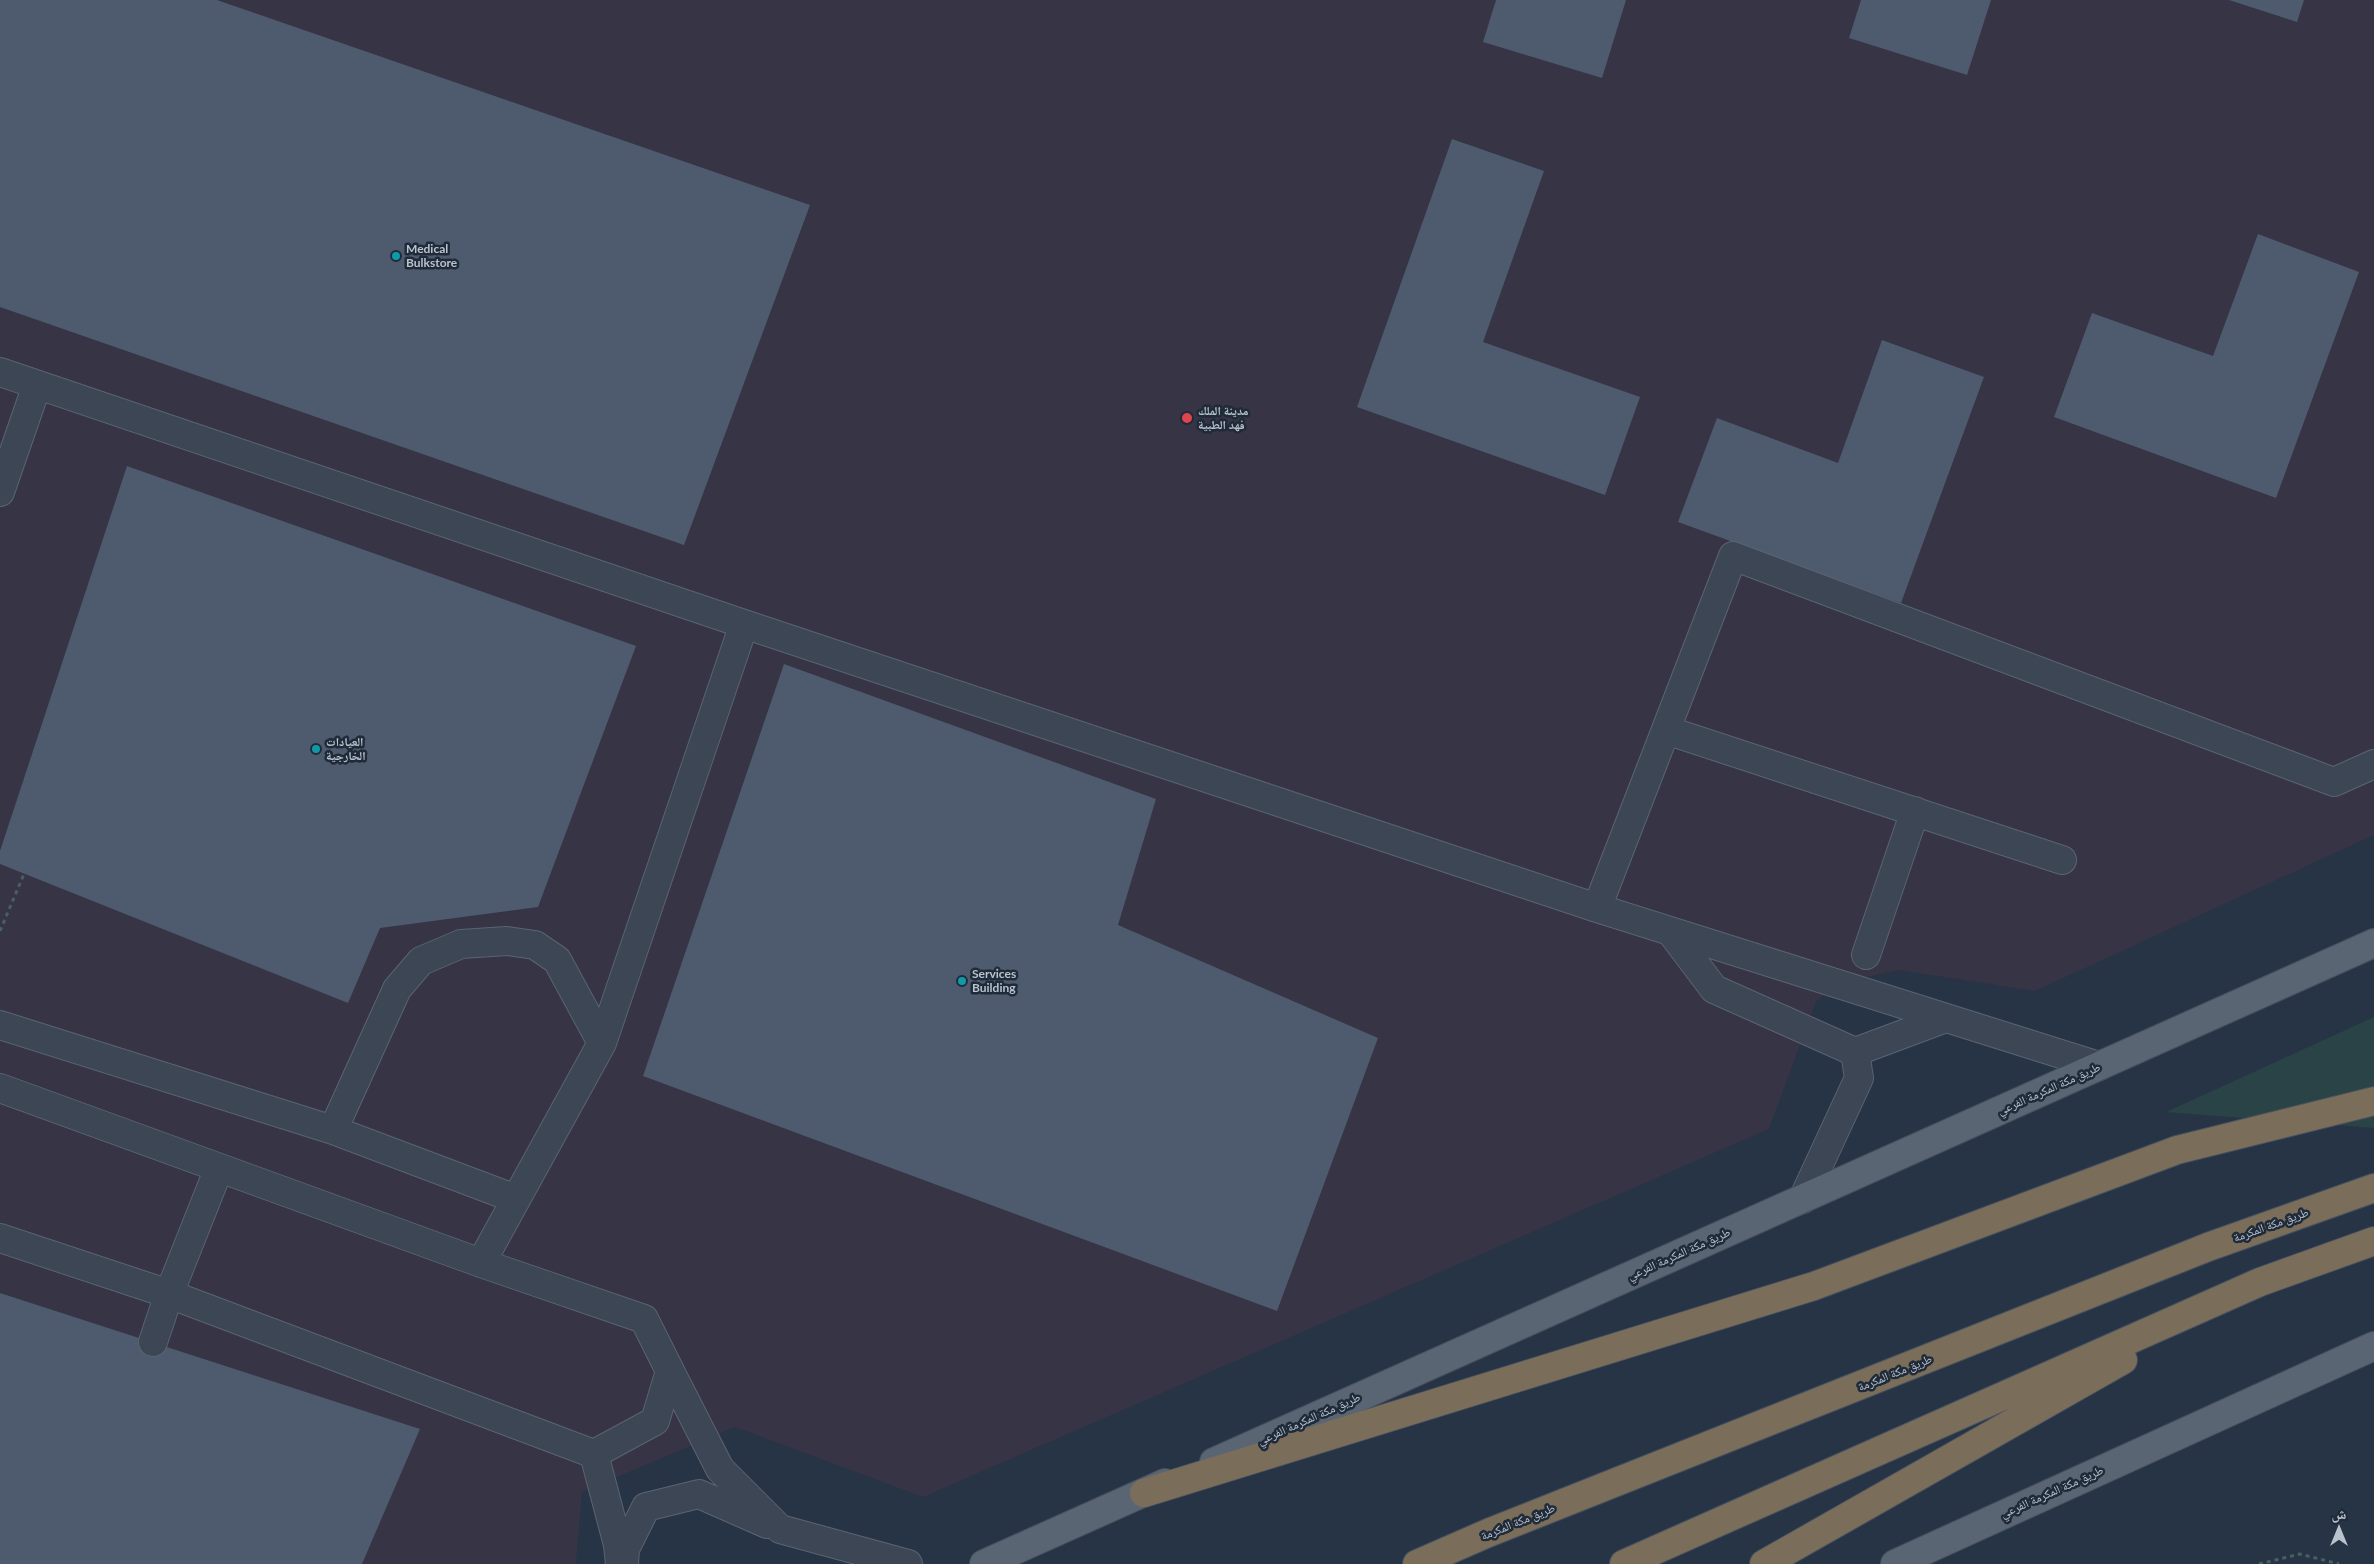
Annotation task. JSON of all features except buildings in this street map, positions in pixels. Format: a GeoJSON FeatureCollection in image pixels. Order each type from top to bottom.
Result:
{"type":"FeatureCollection","features":[{"type":"Feature","properties":{"kind":"highway"},"geometry":{"type":"LineString","coordinates":[[1144,1493],[1814,1286],[2177,1150],[2374,1101]]}},
{"type":"Feature","properties":{"kind":"highway","name":"طريق مكة المكرمة"},"geometry":{"type":"LineString","coordinates":[[1417,1564],[1488,1533],[2199,1251],[2374,1188]]}},
{"type":"Feature","properties":{"kind":"highway"},"geometry":{"type":"LineString","coordinates":[[1624,1564],[2260,1282],[2374,1241]]}},
{"type":"Feature","properties":{"kind":"highway"},"geometry":{"type":"LineString","coordinates":[[1764,1564],[2260,1282]]}},
{"type":"Feature","properties":{"kind":"main road","name":"طريق مكة المكرمة الفرعي"},"geometry":{"type":"LineString","coordinates":[[984,1564],[2374,943]]}},
{"type":"Feature","properties":{"kind":"main road","name":"طريق مكة المكرمة الفرعي"},"geometry":{"type":"LineString","coordinates":[[1895,1564],[2374,1346]]}},
{"type":"Feature","properties":{"kind":"lane"},"geometry":{"type":"LineString","coordinates":[[0,372],[744,624],[1597,908],[2100,1066]]}},
{"type":"Feature","properties":{"kind":"lane"},"geometry":{"type":"LineString","coordinates":[[0,492],[37,385]]}},
{"type":"Feature","properties":{"kind":"lane"},"geometry":{"type":"LineString","coordinates":[[1597,908],[1733,556],[2334,782],[2374,764]]}},
{"type":"Feature","properties":{"kind":"lane"},"geometry":{"type":"LineString","coordinates":[[481,1263],[602,1044],[744,624]]}},
{"type":"Feature","properties":{"kind":"lane"},"geometry":{"type":"LineString","coordinates":[[1666,730],[2062,860]]}},
{"type":"Feature","properties":{"kind":"lane"},"geometry":{"type":"LineString","coordinates":[[1866,955],[1914,812]]}},
{"type":"Feature","properties":{"kind":"lane"},"geometry":{"type":"LineString","coordinates":[[1671,932],[1714,990],[1855,1052],[1946,1018]]}},
{"type":"Feature","properties":{"kind":"lane"},"geometry":{"type":"LineString","coordinates":[[333,1130],[397,990],[421,961],[461,944],[507,941],[535,944],[557,960],[602,1044]]}},
{"type":"Feature","properties":{"kind":"lane"},"geometry":{"type":"LineString","coordinates":[[0,1025],[333,1130],[516,1199]]}},
{"type":"Feature","properties":{"kind":"lane"},"geometry":{"type":"LineString","coordinates":[[1803,1199],[1859,1078],[1855,1052]]}},
{"type":"Feature","properties":{"kind":"lane"},"geometry":{"type":"LineString","coordinates":[[0,1088],[481,1263],[644,1318],[720,1469],[780,1529]]}},
{"type":"Feature","properties":{"kind":"lane"},"geometry":{"type":"LineString","coordinates":[[153,1342],[169,1294],[219,1168]]}},
{"type":"Feature","properties":{"kind":"lane"},"geometry":{"type":"LineString","coordinates":[[0,1238],[169,1294],[594,1454],[655,1421],[670,1371]]}},
{"type":"Feature","properties":{"kind":"lane"},"geometry":{"type":"LineString","coordinates":[[594,1454],[618,1545],[620,1564]]}},
{"type":"Feature","properties":{"kind":"lane"},"geometry":{"type":"LineString","coordinates":[[624,1564],[625,1549],[646,1508],[698,1494],[780,1529],[908,1564]]}},
{"type":"Feature","properties":{"kind":"path"},"geometry":{"type":"LineString","coordinates":[[0,931],[24,874]]}},
{"type":"Feature","properties":{"kind":"path"},"geometry":{"type":"LineString","coordinates":[[2259,1564],[2300,1554],[2339,1564]]}},
{"type":"Feature","properties":{"kind":"shaded area","name":"مدينة الملك فهد الطبية"},"geometry":{"type":"Polygon","coordinates":[[[0,0],[2374,0],[2374,835],[2035,991],[1898,970],[1837,984],[1816,1002],[1769,1129],[923,1497],[735,1427],[582,1492],[576,1564],[0,1564],[0,0]]]}},
{"type":"Feature","properties":{"kind":"green space"},"geometry":{"type":"Polygon","coordinates":[[[2374,1017],[2374,1128],[2166,1112],[2374,1017]]]}},
{"type":"Feature","properties":{"kind":"place","name":"Medical Bulkstore"},"geometry":{"type":"Point","coordinates":[396,256]}},
{"type":"Feature","properties":{"kind":"place","name":"مدينة الملك فهد الطبية"},"geometry":{"type":"Point","coordinates":[1187,418]}},
{"type":"Feature","properties":{"kind":"place","name":"العيادات الخارجية"},"geometry":{"type":"Point","coordinates":[316,749]}},
{"type":"Feature","properties":{"kind":"place","name":"Services Building"},"geometry":{"type":"Point","coordinates":[962,981]}}]}
